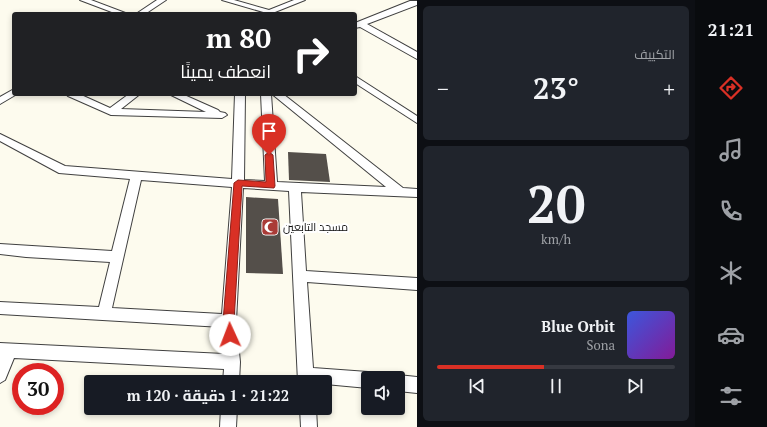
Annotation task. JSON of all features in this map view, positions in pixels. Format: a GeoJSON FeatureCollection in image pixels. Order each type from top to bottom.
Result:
{"type":"FeatureCollection","features":[{"type":"Feature","properties":{"kind":"street"},"geometry":{"type":"LineString","coordinates":[[84,0],[118,12]]}},
{"type":"Feature","properties":{"kind":"street"},"geometry":{"type":"LineString","coordinates":[[143,12],[162,0]]}},
{"type":"Feature","properties":{"kind":"street"},"geometry":{"type":"LineString","coordinates":[[226,0],[268,12]]}},
{"type":"Feature","properties":{"kind":"street"},"geometry":{"type":"LineString","coordinates":[[273,12],[301,0]]}},
{"type":"Feature","properties":{"kind":"street"},"geometry":{"type":"LineString","coordinates":[[398,0],[417,9]]}},
{"type":"Feature","properties":{"kind":"street"},"geometry":{"type":"LineString","coordinates":[[358,25],[417,3]]}},
{"type":"Feature","properties":{"kind":"street"},"geometry":{"type":"LineString","coordinates":[[358,25],[417,56]]}},
{"type":"Feature","properties":{"kind":"street"},"geometry":{"type":"LineString","coordinates":[[357,80],[417,120]]}},
{"type":"Feature","properties":{"kind":"street"},"geometry":{"type":"LineString","coordinates":[[0,101],[12,93]]}},
{"type":"Feature","properties":{"kind":"street"},"geometry":{"type":"LineString","coordinates":[[75,96],[110,112],[222,115],[239,117]]}},
{"type":"Feature","properties":{"kind":"street"},"geometry":{"type":"LineString","coordinates":[[110,112],[133,96]]}},
{"type":"Feature","properties":{"kind":"street"},"geometry":{"type":"LineString","coordinates":[[179,96],[222,115]]}},
{"type":"Feature","properties":{"kind":"street"},"geometry":{"type":"LineString","coordinates":[[231,375],[232,362],[229,322],[238,183],[240,96]]}},
{"type":"Feature","properties":{"kind":"street"},"geometry":{"type":"LineString","coordinates":[[266,96],[271,186]]}},
{"type":"Feature","properties":{"kind":"street"},"geometry":{"type":"LineString","coordinates":[[280,96],[402,193]]}},
{"type":"Feature","properties":{"kind":"street"},"geometry":{"type":"LineString","coordinates":[[0,137],[63,170],[271,186],[417,193]]}},
{"type":"Feature","properties":{"kind":"street"},"geometry":{"type":"LineString","coordinates":[[104,314],[136,176]]}},
{"type":"Feature","properties":{"kind":"street"},"geometry":{"type":"LineString","coordinates":[[295,187],[306,375]]}},
{"type":"Feature","properties":{"kind":"street"},"geometry":{"type":"LineString","coordinates":[[0,249],[26,252],[118,257]]}},
{"type":"Feature","properties":{"kind":"street"},"geometry":{"type":"LineString","coordinates":[[300,276],[417,284]]}},
{"type":"Feature","properties":{"kind":"street"},"geometry":{"type":"LineString","coordinates":[[0,308],[229,322]]}},
{"type":"Feature","properties":{"kind":"street"},"geometry":{"type":"LineString","coordinates":[[0,375],[5,350],[232,362]]}},
{"type":"Feature","properties":{"kind":"street"},"geometry":{"type":"LineString","coordinates":[[332,379],[361,380]]}},
{"type":"Feature","properties":{"kind":"street"},"geometry":{"type":"LineString","coordinates":[[405,384],[417,385]]}},
{"type":"Feature","properties":{"kind":"street"},"geometry":{"type":"LineString","coordinates":[[228,427],[229,415]]}},
{"type":"Feature","properties":{"kind":"street"},"geometry":{"type":"LineString","coordinates":[[308,415],[309,427]]}},
{"type":"Feature","properties":{"kind":"building"},"geometry":{"type":"Polygon","coordinates":[[[288,152],[326,154],[330,182],[289,180],[288,152]]]}},
{"type":"Feature","properties":{"kind":"building"},"geometry":{"type":"Polygon","coordinates":[[[246,197],[278,199],[283,274],[246,273],[246,197]]]}},
{"type":"Feature","properties":{"kind":"place","name":"مسجد التابعين"},"geometry":{"type":"Point","coordinates":[270,227]}},
{"type":"Feature","properties":{"kind":"route"},"geometry":{"type":"LineString","coordinates":[[230,335],[229,322],[238,183],[271,186],[269,155]]}}]}
